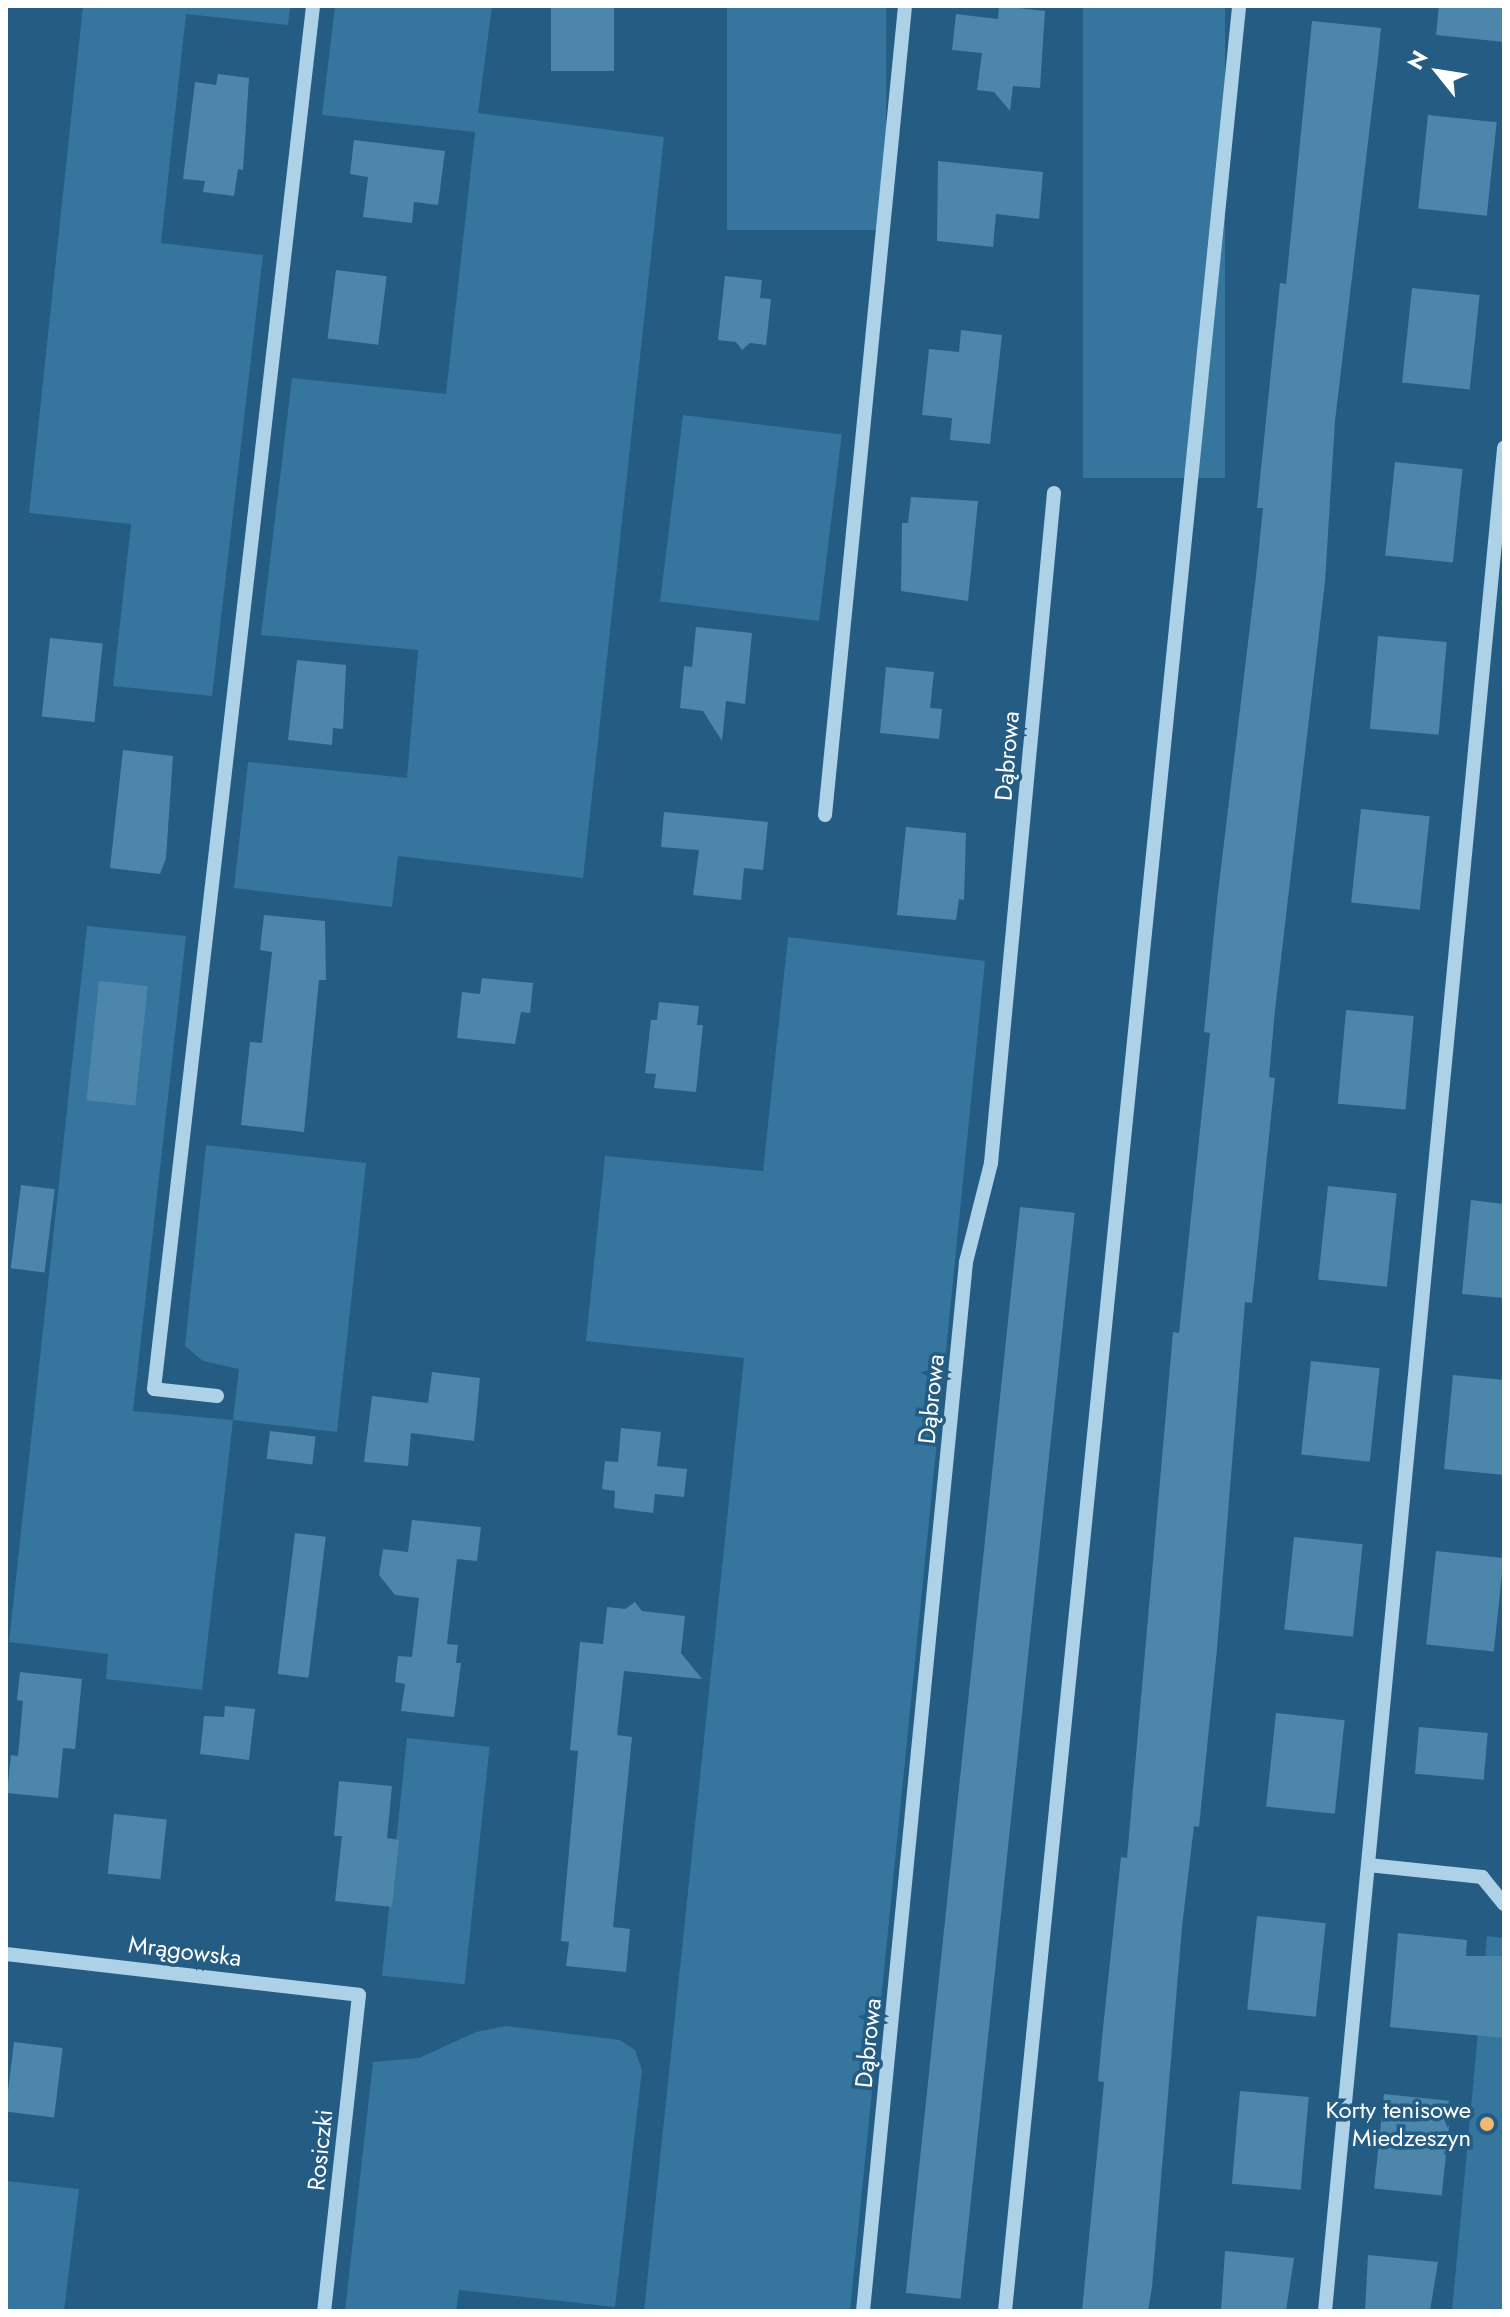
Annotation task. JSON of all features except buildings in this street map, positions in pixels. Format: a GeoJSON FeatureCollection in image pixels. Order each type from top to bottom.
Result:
{"type":"FeatureCollection","features":[{"type":"Feature","properties":{"kind":"street"},"geometry":{"type":"LineString","coordinates":[[217,1396],[154,1389],[313,6]]}},
{"type":"Feature","properties":{"kind":"street"},"geometry":{"type":"LineString","coordinates":[[825,815],[905,6]]}},
{"type":"Feature","properties":{"kind":"street"},"geometry":{"type":"LineString","coordinates":[[1005,2311],[1239,6]]}},
{"type":"Feature","properties":{"kind":"street"},"geometry":{"type":"LineString","coordinates":[[1325,2311],[1504,448]]}},
{"type":"Feature","properties":{"kind":"street","name":"Dąbrowa"},"geometry":{"type":"LineString","coordinates":[[863,2311],[966,1262],[991,1163],[1054,493]]}},
{"type":"Feature","properties":{"kind":"street"},"geometry":{"type":"LineString","coordinates":[[1368,1865],[1482,1877],[1504,1904]]}},
{"type":"Feature","properties":{"kind":"street","name":"Mrągowska"},"geometry":{"type":"LineString","coordinates":[[6,1954],[359,1995]]}},
{"type":"Feature","properties":{"kind":"street","name":"Rosiczki"},"geometry":{"type":"LineString","coordinates":[[324,2311],[359,1995]]}},
{"type":"Feature","properties":{"kind":"shaded area"},"geometry":{"type":"Polygon","coordinates":[[[83,6],[290,6],[288,25],[186,14],[161,243],[263,255],[212,696],[113,686],[131,524],[29,513],[83,6]]]}},
{"type":"Feature","properties":{"kind":"shaded area"},"geometry":{"type":"Polygon","coordinates":[[[335,6],[492,6],[478,113],[664,137],[583,878],[398,856],[392,907],[234,888],[248,762],[407,778],[418,650],[261,635],[292,378],[446,394],[475,132],[322,115],[335,6]]]}},
{"type":"Feature","properties":{"kind":"shaded area"},"geometry":{"type":"Polygon","coordinates":[[[727,6],[886,6],[886,230],[727,230],[727,6]]]}},
{"type":"Feature","properties":{"kind":"shaded area"},"geometry":{"type":"Polygon","coordinates":[[[1083,6],[1225,6],[1225,478],[1083,478],[1083,6]]]}},
{"type":"Feature","properties":{"kind":"shaded area"},"geometry":{"type":"Polygon","coordinates":[[[683,415],[842,434],[819,621],[660,602],[683,415]]]}},
{"type":"Feature","properties":{"kind":"shaded area"},"geometry":{"type":"Polygon","coordinates":[[[87,926],[186,936],[133,1411],[233,1420],[202,1690],[106,1679],[108,1654],[9,1642],[87,926]]]}},
{"type":"Feature","properties":{"kind":"shaded area"},"geometry":{"type":"Polygon","coordinates":[[[788,937],[985,961],[850,2311],[644,2311],[744,1358],[586,1341],[605,1156],[763,1171],[788,937]]]}},
{"type":"Feature","properties":{"kind":"shaded area"},"geometry":{"type":"Polygon","coordinates":[[[206,1145],[366,1163],[337,1432],[233,1420],[239,1369],[203,1361],[185,1346],[206,1145]]]}},
{"type":"Feature","properties":{"kind":"shaded area"},"geometry":{"type":"Polygon","coordinates":[[[407,1738],[490,1747],[465,1984],[382,1976],[407,1738]]]}},
{"type":"Feature","properties":{"kind":"shaded area","name":"Korty tenisowe Miedzeszyn"},"geometry":{"type":"Polygon","coordinates":[[[1487,1936],[1504,1938],[1504,2311],[1452,2311],[1487,1936]]]}},
{"type":"Feature","properties":{"kind":"shaded area"},"geometry":{"type":"Polygon","coordinates":[[[506,2026],[620,2040],[635,2050],[642,2070],[615,2307],[459,2290],[456,2311],[345,2311],[373,2062],[419,2058],[476,2032],[506,2026]]]}},
{"type":"Feature","properties":{"kind":"shaded area"},"geometry":{"type":"Polygon","coordinates":[[[6,2181],[79,2189],[64,2311],[6,2311],[6,2181]]]}},
{"type":"Feature","properties":{"kind":"place","name":"Korty tenisowe Miedzeszyn"},"geometry":{"type":"Point","coordinates":[1487,2124]}}]}
